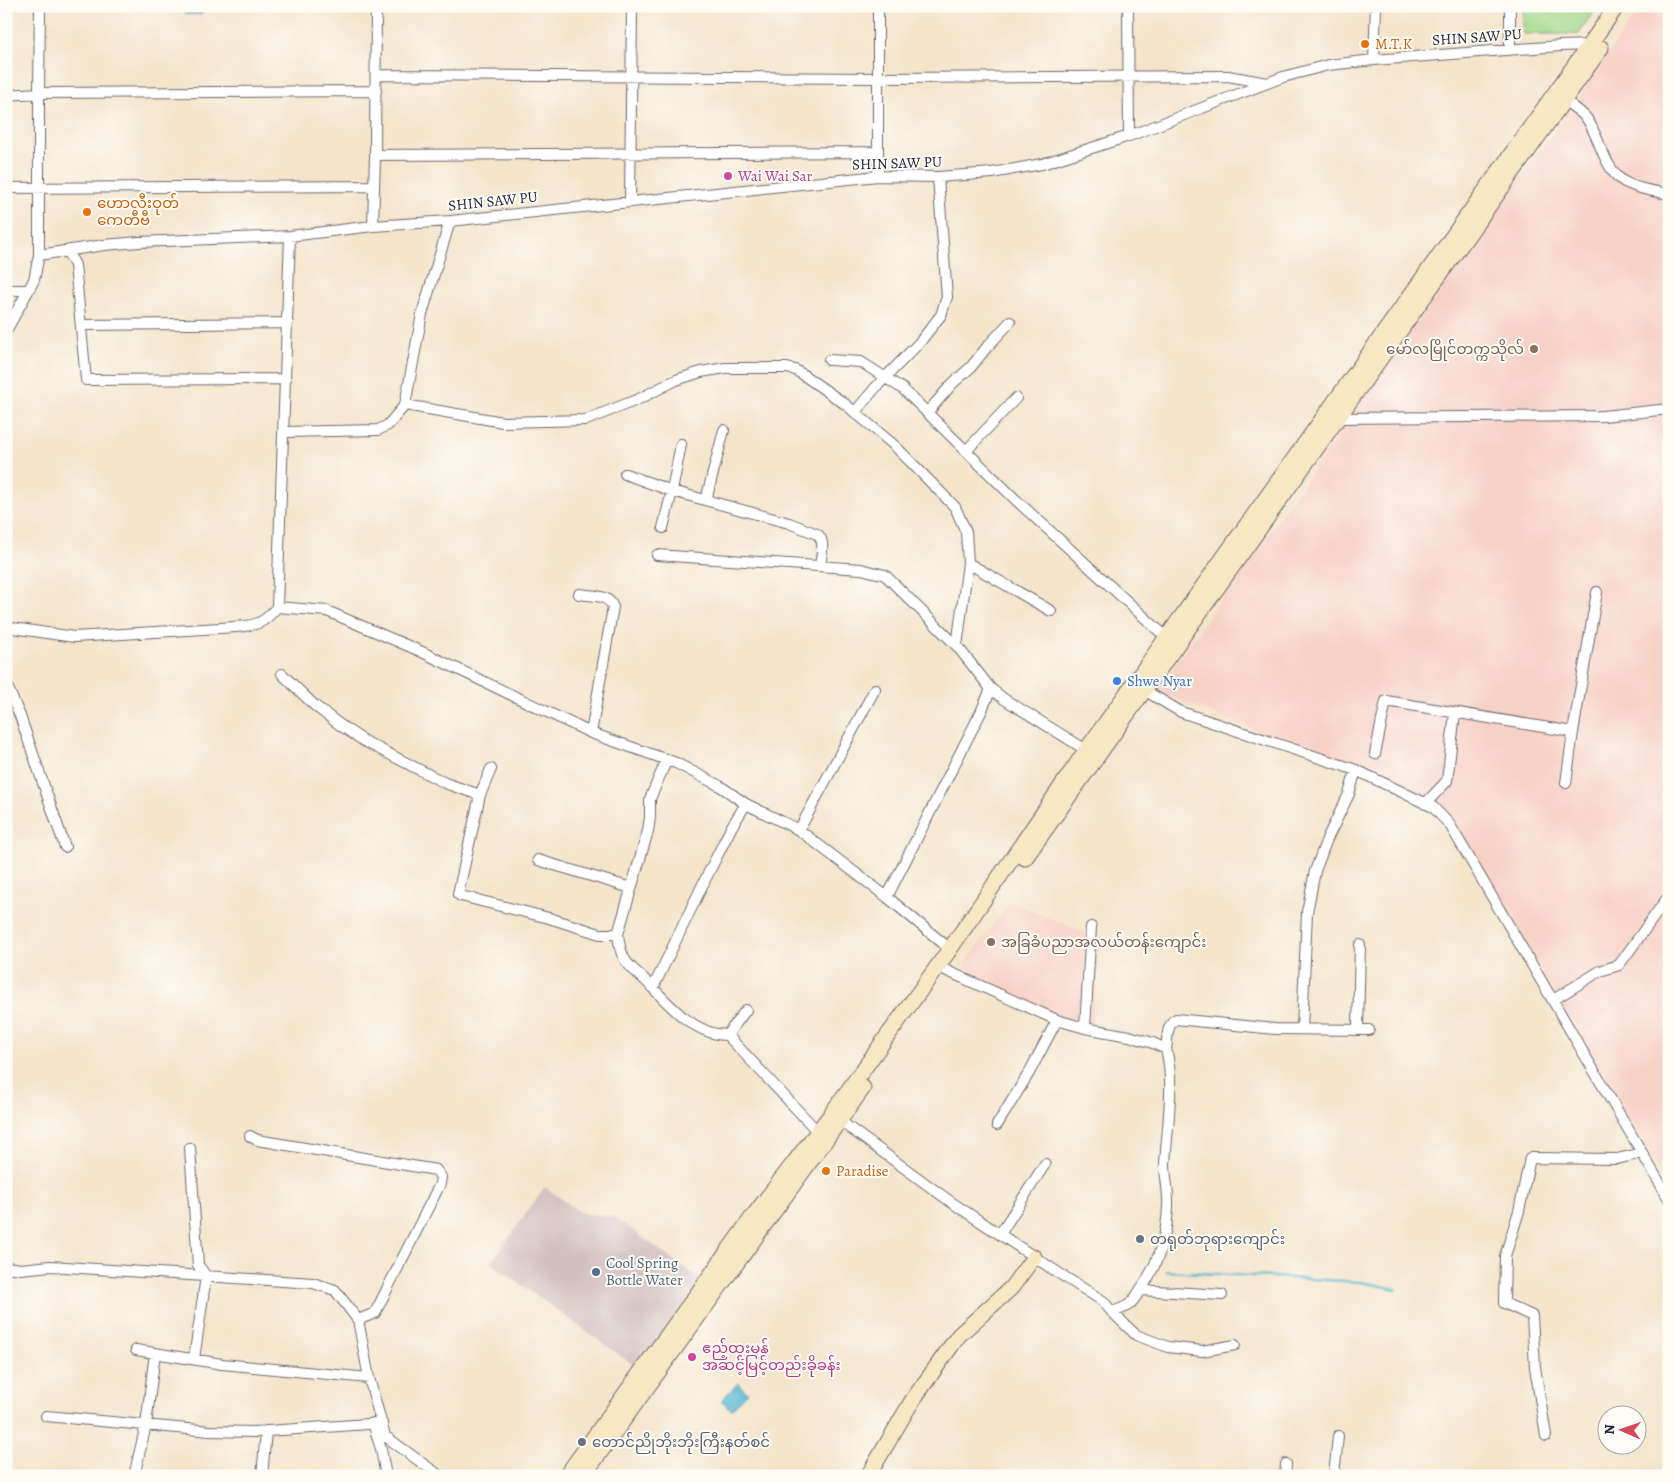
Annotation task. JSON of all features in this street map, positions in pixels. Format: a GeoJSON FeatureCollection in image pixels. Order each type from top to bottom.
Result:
{"type":"FeatureCollection","features":[{"type":"Feature","properties":{"kind":"main road"},"geometry":{"type":"LineString","coordinates":[[1559,98],[1617,6]]}},
{"type":"Feature","properties":{"kind":"main road"},"geometry":{"type":"LineString","coordinates":[[583,1476],[834,1119],[950,950],[1139,687],[1338,419],[1422,290],[1559,98],[1629,6]]}},
{"type":"Feature","properties":{"kind":"main road"},"geometry":{"type":"LineString","coordinates":[[1139,687],[1166,638],[1322,418],[1422,290]]}},
{"type":"Feature","properties":{"kind":"main road"},"geometry":{"type":"LineString","coordinates":[[566,1476],[754,1215],[818,1132],[834,1119],[946,970],[1092,754]]}},
{"type":"Feature","properties":{"kind":"main road"},"geometry":{"type":"LineString","coordinates":[[868,1476],[912,1401],[958,1335],[1011,1288],[1034,1257]]}},
{"type":"Feature","properties":{"kind":"street"},"geometry":{"type":"LineString","coordinates":[[6,330],[34,280],[39,255],[38,93],[40,6]]}},
{"type":"Feature","properties":{"kind":"street"},"geometry":{"type":"LineString","coordinates":[[373,226],[376,154],[376,6]]}},
{"type":"Feature","properties":{"kind":"street"},"geometry":{"type":"LineString","coordinates":[[630,202],[632,6]]}},
{"type":"Feature","properties":{"kind":"street"},"geometry":{"type":"LineString","coordinates":[[878,6],[878,176]]}},
{"type":"Feature","properties":{"kind":"street"},"geometry":{"type":"LineString","coordinates":[[1128,6],[1129,136]]}},
{"type":"Feature","properties":{"kind":"street"},"geometry":{"type":"LineString","coordinates":[[1374,60],[1376,6]]}},
{"type":"Feature","properties":{"kind":"street"},"geometry":{"type":"LineString","coordinates":[[1510,6],[1510,50]]}},
{"type":"Feature","properties":{"kind":"street","name":"SHIN SAW PU"},"geometry":{"type":"LineString","coordinates":[[39,255],[139,242],[290,236],[373,226],[450,221],[878,176],[938,177],[992,173],[1042,164],[1129,136],[1283,76],[1328,65],[1591,45]]}},
{"type":"Feature","properties":{"kind":"street"},"geometry":{"type":"LineString","coordinates":[[376,74],[878,78],[1228,76],[1267,83]]}},
{"type":"Feature","properties":{"kind":"street"},"geometry":{"type":"LineString","coordinates":[[6,94],[376,91]]}},
{"type":"Feature","properties":{"kind":"street"},"geometry":{"type":"LineString","coordinates":[[1559,98],[1578,110],[1587,119],[1618,178],[1634,186],[1669,194]]}},
{"type":"Feature","properties":{"kind":"street"},"geometry":{"type":"LineString","coordinates":[[376,154],[878,152]]}},
{"type":"Feature","properties":{"kind":"street"},"geometry":{"type":"LineString","coordinates":[[855,412],[920,342],[941,315],[947,297],[938,177]]}},
{"type":"Feature","properties":{"kind":"street"},"geometry":{"type":"LineString","coordinates":[[6,188],[374,186]]}},
{"type":"Feature","properties":{"kind":"street"},"geometry":{"type":"LineString","coordinates":[[284,432],[378,430],[388,425],[405,405],[422,314],[450,221]]}},
{"type":"Feature","properties":{"kind":"street"},"geometry":{"type":"LineString","coordinates":[[6,627],[74,636],[236,627],[256,625],[268,618],[277,607],[290,236]]}},
{"type":"Feature","properties":{"kind":"street"},"geometry":{"type":"LineString","coordinates":[[67,251],[76,264],[86,380],[286,379]]}},
{"type":"Feature","properties":{"kind":"street"},"geometry":{"type":"LineString","coordinates":[[6,290],[28,290]]}},
{"type":"Feature","properties":{"kind":"street"},"geometry":{"type":"LineString","coordinates":[[927,413],[952,384],[971,367],[1010,322]]}},
{"type":"Feature","properties":{"kind":"street"},"geometry":{"type":"LineString","coordinates":[[81,324],[196,325],[288,323]]}},
{"type":"Feature","properties":{"kind":"street"},"geometry":{"type":"LineString","coordinates":[[829,360],[861,362],[903,389],[1016,500],[1166,638]]}},
{"type":"Feature","properties":{"kind":"street"},"geometry":{"type":"LineString","coordinates":[[405,405],[503,422],[586,420],[639,399],[676,380],[701,372],[725,368],[787,368],[795,370],[818,383],[895,446],[955,507],[966,532],[968,563],[957,646]]}},
{"type":"Feature","properties":{"kind":"street"},"geometry":{"type":"LineString","coordinates":[[966,451],[1016,398]]}},
{"type":"Feature","properties":{"kind":"street"},"geometry":{"type":"LineString","coordinates":[[1322,418],[1604,416],[1669,409]]}},
{"type":"Feature","properties":{"kind":"street"},"geometry":{"type":"LineString","coordinates":[[706,500],[724,430]]}},
{"type":"Feature","properties":{"kind":"street"},"geometry":{"type":"LineString","coordinates":[[663,528],[681,444]]}},
{"type":"Feature","properties":{"kind":"street"},"geometry":{"type":"LineString","coordinates":[[625,474],[672,491],[789,523],[817,534],[821,537],[822,542],[820,566]]}},
{"type":"Feature","properties":{"kind":"street"},"geometry":{"type":"LineString","coordinates":[[658,555],[862,569],[886,575],[957,646],[991,689],[1092,754]]}},
{"type":"Feature","properties":{"kind":"street"},"geometry":{"type":"LineString","coordinates":[[968,563],[1051,611]]}},
{"type":"Feature","properties":{"kind":"street"},"geometry":{"type":"LineString","coordinates":[[1566,782],[1597,592]]}},
{"type":"Feature","properties":{"kind":"street"},"geometry":{"type":"LineString","coordinates":[[579,594],[606,598],[611,600],[614,607],[591,733]]}},
{"type":"Feature","properties":{"kind":"street"},"geometry":{"type":"LineString","coordinates":[[277,607],[327,611],[420,651],[591,733],[666,759],[720,786],[746,804],[799,830],[887,897],[950,950]]}},
{"type":"Feature","properties":{"kind":"street"},"geometry":{"type":"LineString","coordinates":[[282,674],[314,705],[364,740],[445,783],[480,795]]}},
{"type":"Feature","properties":{"kind":"street"},"geometry":{"type":"LineString","coordinates":[[6,684],[20,716],[65,847]]}},
{"type":"Feature","properties":{"kind":"street"},"geometry":{"type":"LineString","coordinates":[[1139,687],[1181,712],[1356,770],[1433,807],[1450,825],[1669,1199]]}},
{"type":"Feature","properties":{"kind":"street"},"geometry":{"type":"LineString","coordinates":[[799,830],[875,689]]}},
{"type":"Feature","properties":{"kind":"street"},"geometry":{"type":"LineString","coordinates":[[887,897],[982,712],[991,689]]}},
{"type":"Feature","properties":{"kind":"street"},"geometry":{"type":"LineString","coordinates":[[1375,754],[1386,702],[1573,732]]}},
{"type":"Feature","properties":{"kind":"street"},"geometry":{"type":"LineString","coordinates":[[1425,804],[1447,781],[1456,713]]}},
{"type":"Feature","properties":{"kind":"street"},"geometry":{"type":"LineString","coordinates":[[666,759],[650,798],[648,831],[618,934],[619,948],[626,961],[687,1020],[708,1032],[727,1035],[818,1132]]}},
{"type":"Feature","properties":{"kind":"street"},"geometry":{"type":"LineString","coordinates":[[491,769],[480,795],[458,894],[600,934],[618,934]]}},
{"type":"Feature","properties":{"kind":"street"},"geometry":{"type":"LineString","coordinates":[[1302,1029],[1307,912],[1314,879],[1327,839],[1349,794],[1356,770]]}},
{"type":"Feature","properties":{"kind":"street"},"geometry":{"type":"LineString","coordinates":[[653,988],[702,884],[732,826],[746,804]]}},
{"type":"Feature","properties":{"kind":"street"},"geometry":{"type":"LineString","coordinates":[[538,860],[631,888]]}},
{"type":"Feature","properties":{"kind":"street"},"geometry":{"type":"LineString","coordinates":[[1553,1000],[1600,972],[1619,966],[1669,898]]}},
{"type":"Feature","properties":{"kind":"street"},"geometry":{"type":"LineString","coordinates":[[1085,1028],[1091,927]]}},
{"type":"Feature","properties":{"kind":"street"},"geometry":{"type":"LineString","coordinates":[[1358,1030],[1360,945]]}},
{"type":"Feature","properties":{"kind":"street"},"geometry":{"type":"LineString","coordinates":[[946,970],[1058,1020],[1085,1028],[1128,1036],[1166,1049]]}},
{"type":"Feature","properties":{"kind":"street"},"geometry":{"type":"LineString","coordinates":[[727,1035],[746,1010]]}},
{"type":"Feature","properties":{"kind":"street"},"geometry":{"type":"LineString","coordinates":[[1112,1312],[1130,1304],[1147,1282],[1158,1258],[1166,1230],[1169,1204],[1165,1166],[1170,1080],[1169,1058],[1166,1049],[1170,1024],[1176,1018],[1275,1028],[1369,1030]]}},
{"type":"Feature","properties":{"kind":"street"},"geometry":{"type":"LineString","coordinates":[[997,1125],[1029,1073],[1058,1020]]}},
{"type":"Feature","properties":{"kind":"street"},"geometry":{"type":"LineString","coordinates":[[834,1119],[951,1202],[1103,1301],[1136,1335],[1168,1347],[1202,1351],[1235,1345]]}},
{"type":"Feature","properties":{"kind":"street"},"geometry":{"type":"LineString","coordinates":[[250,1136],[257,1140],[436,1170],[441,1177],[440,1184],[375,1313],[358,1320]]}},
{"type":"Feature","properties":{"kind":"street"},"geometry":{"type":"LineString","coordinates":[[190,1148],[198,1266],[206,1276],[194,1360]]}},
{"type":"Feature","properties":{"kind":"street"},"geometry":{"type":"LineString","coordinates":[[1546,1436],[1534,1367],[1532,1316],[1504,1303],[1505,1256],[1519,1211],[1530,1158],[1617,1159],[1642,1152]]}},
{"type":"Feature","properties":{"kind":"street"},"geometry":{"type":"LineString","coordinates":[[1000,1234],[1045,1164]]}},
{"type":"Feature","properties":{"kind":"street"},"geometry":{"type":"LineString","coordinates":[[6,1267],[21,1269],[50,1266],[313,1282],[335,1290],[358,1320],[386,1476]]}},
{"type":"Feature","properties":{"kind":"street"},"geometry":{"type":"LineString","coordinates":[[1140,1290],[1222,1295]]}},
{"type":"Feature","properties":{"kind":"street"},"geometry":{"type":"LineString","coordinates":[[136,1350],[222,1364],[369,1378]]}},
{"type":"Feature","properties":{"kind":"street"},"geometry":{"type":"LineString","coordinates":[[134,1476],[146,1425],[154,1353]]}},
{"type":"Feature","properties":{"kind":"street"},"geometry":{"type":"LineString","coordinates":[[46,1416],[210,1431],[266,1431],[377,1423]]}},
{"type":"Feature","properties":{"kind":"street"},"geometry":{"type":"LineString","coordinates":[[377,1423],[385,1436],[440,1476]]}},
{"type":"Feature","properties":{"kind":"street"},"geometry":{"type":"LineString","coordinates":[[262,1476],[266,1431]]}},
{"type":"Feature","properties":{"kind":"street"},"geometry":{"type":"LineString","coordinates":[[1334,1476],[1338,1436]]}},
{"type":"Feature","properties":{"kind":"street"},"geometry":{"type":"LineString","coordinates":[[1285,1476],[1286,1464]]}},
{"type":"Feature","properties":{"kind":"shaded area","name":"မော်လမြိုင်တက္ကသိုလ်"},"geometry":{"type":"Polygon","coordinates":[[[1642,6],[1669,6],[1669,1186],[1441,804],[1156,691],[1642,6]]]}},
{"type":"Feature","properties":{"kind":"shaded area"},"geometry":{"type":"Polygon","coordinates":[[[1010,902],[1100,939],[1092,1024],[1058,1015],[1007,995],[963,966],[1010,902]]]}},
{"type":"Feature","properties":{"kind":"shaded area","name":"Cool Spring Bottle Water"},"geometry":{"type":"Polygon","coordinates":[[[545,1187],[581,1213],[614,1217],[702,1280],[639,1369],[491,1263],[545,1187]]]}},
{"type":"Feature","properties":{"kind":"green space"},"geometry":{"type":"Polygon","coordinates":[[[1523,6],[1598,6],[1579,34],[1523,34],[1523,6]]]}},
{"type":"Feature","properties":{"kind":"water"},"geometry":{"type":"Polygon","coordinates":[[[182,6],[202,6],[202,14],[185,14],[182,11],[182,6]]]}},
{"type":"Feature","properties":{"kind":"water"},"geometry":{"type":"Polygon","coordinates":[[[738,1383],[748,1393],[731,1410],[721,1400],[738,1383]]]}},
{"type":"Feature","properties":{"kind":"waterway"},"geometry":{"type":"LineString","coordinates":[[1166,1271],[1361,1282],[1396,1289]]}},
{"type":"Feature","properties":{"kind":"place","name":"M.T.K"},"geometry":{"type":"Point","coordinates":[1365,44]}},
{"type":"Feature","properties":{"kind":"place","name":"Wai Wai Sar"},"geometry":{"type":"Point","coordinates":[728,176]}},
{"type":"Feature","properties":{"kind":"place","name":"ဟောလီးဝုတ် ကေတီဗီ"},"geometry":{"type":"Point","coordinates":[87,212]}},
{"type":"Feature","properties":{"kind":"place","name":"မော်လမြိုင်တက္ကသိုလ်"},"geometry":{"type":"Point","coordinates":[1534,349]}},
{"type":"Feature","properties":{"kind":"place","name":"Shwe Nyar"},"geometry":{"type":"Point","coordinates":[1117,681]}},
{"type":"Feature","properties":{"kind":"place","name":"အခြခံပညာအလယ်တန်းကျောင်း"},"geometry":{"type":"Point","coordinates":[991,942]}},
{"type":"Feature","properties":{"kind":"place","name":"Paradise"},"geometry":{"type":"Point","coordinates":[826,1171]}},
{"type":"Feature","properties":{"kind":"place","name":"တရုတ်ဘုရားကျောင်း"},"geometry":{"type":"Point","coordinates":[1140,1239]}},
{"type":"Feature","properties":{"kind":"place","name":"Cool Spring Bottle Water"},"geometry":{"type":"Point","coordinates":[596,1272]}},
{"type":"Feature","properties":{"kind":"place","name":"ဧည့်ထူးမွန် အဆင့်မြင့်တည်းခိုခန်း"},"geometry":{"type":"Point","coordinates":[692,1357]}},
{"type":"Feature","properties":{"kind":"place","name":"တောင်ညိုဘိုးဘိုးကြီးနတ်စင်"},"geometry":{"type":"Point","coordinates":[582,1442]}}]}
